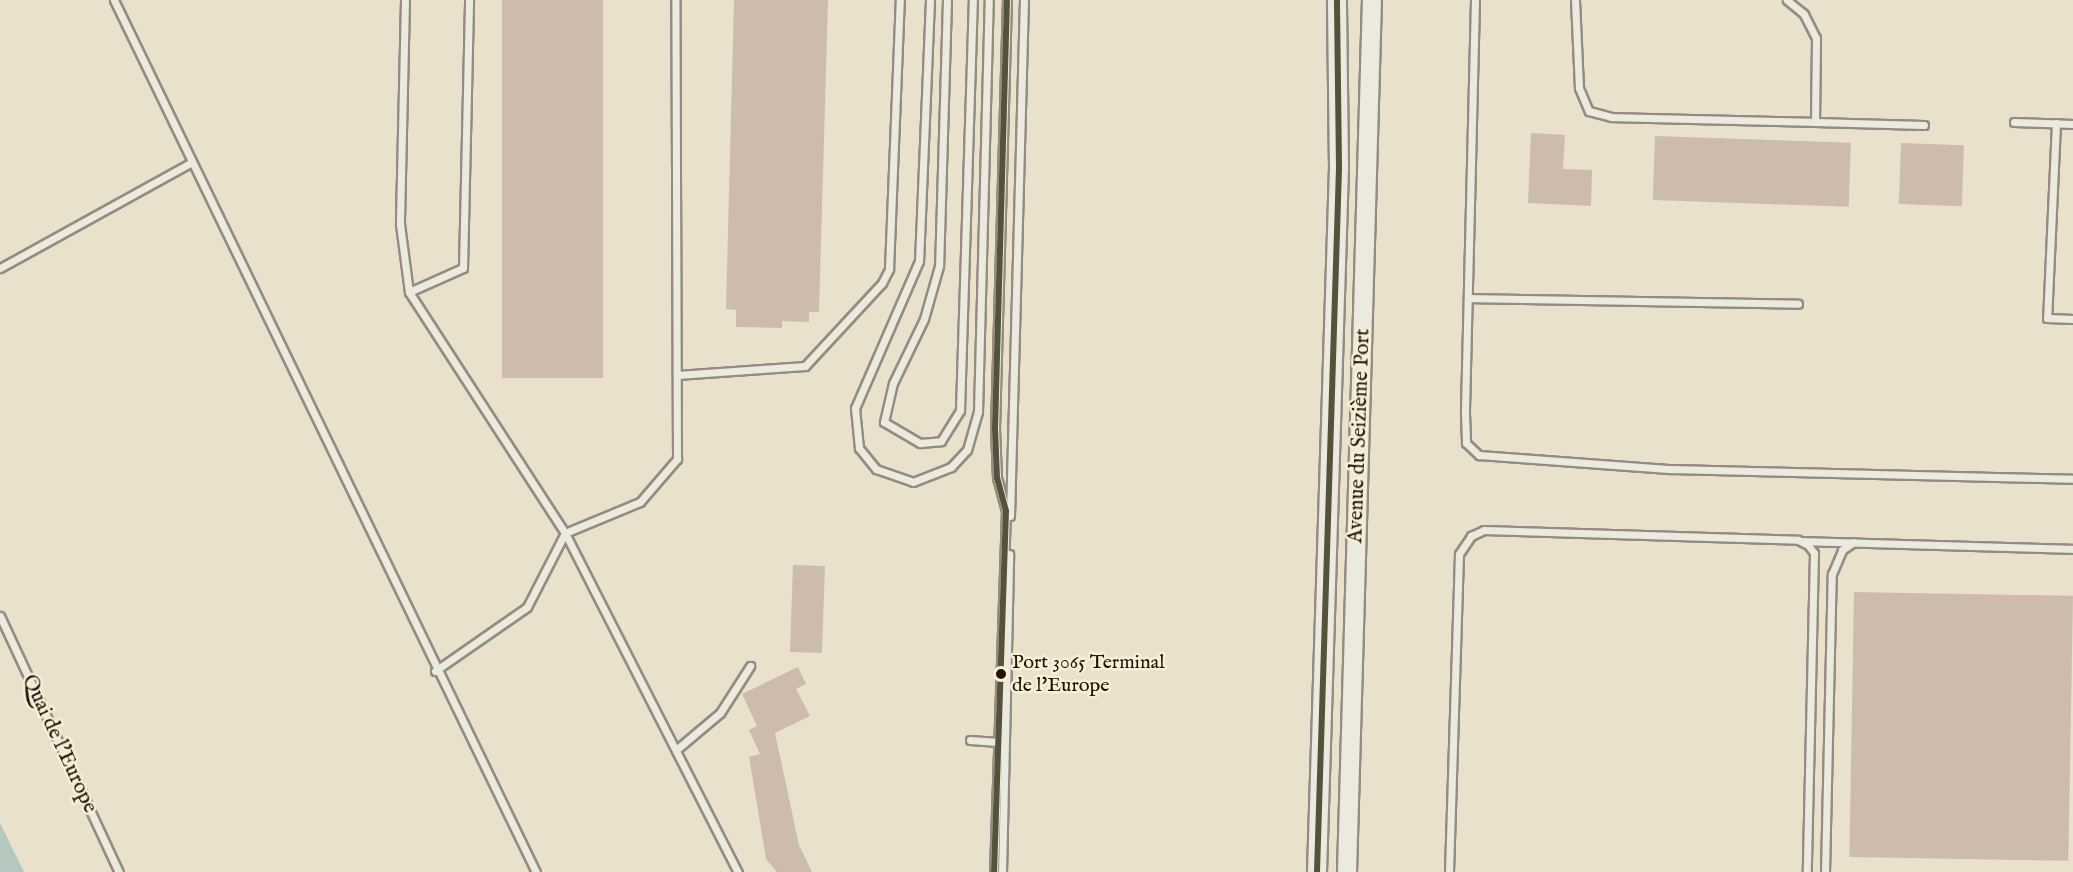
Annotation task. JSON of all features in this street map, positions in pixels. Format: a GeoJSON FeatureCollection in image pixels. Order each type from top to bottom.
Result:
{"type":"FeatureCollection","features":[{"type":"Feature","properties":{"kind":"main road","name":"Avenue du Seizième Port"},"geometry":{"type":"LineString","coordinates":[[1317,872],[1339,168],[1336,0]]}},
{"type":"Feature","properties":{"kind":"main road","name":"Avenue du Seizième Port"},"geometry":{"type":"LineString","coordinates":[[1347,872],[1372,0]]}},
{"type":"Feature","properties":{"kind":"lane"},"geometry":{"type":"LineString","coordinates":[[114,0],[435,671],[536,872]]}},
{"type":"Feature","properties":{"kind":"lane"},"geometry":{"type":"LineString","coordinates":[[405,0],[399,224],[409,292],[565,533],[738,872]]}},
{"type":"Feature","properties":{"kind":"lane"},"geometry":{"type":"LineString","coordinates":[[409,292],[463,267],[469,0]]}},
{"type":"Feature","properties":{"kind":"lane"},"geometry":{"type":"LineString","coordinates":[[435,671],[527,607],[565,533],[640,502],[677,459],[675,0]]}},
{"type":"Feature","properties":{"kind":"lane"},"geometry":{"type":"LineString","coordinates":[[677,375],[805,366],[882,283],[889,269],[900,0]]}},
{"type":"Feature","properties":{"kind":"lane"},"geometry":{"type":"LineString","coordinates":[[930,0],[919,261],[855,408],[859,448],[876,469],[913,482],[951,467],[967,450],[978,412],[989,0]]}},
{"type":"Feature","properties":{"kind":"lane"},"geometry":{"type":"LineString","coordinates":[[947,0],[939,266],[924,319],[893,383],[884,422],[920,443],[941,441],[960,410],[973,0]]}},
{"type":"Feature","properties":{"kind":"lane"},"geometry":{"type":"LineString","coordinates":[[1002,872],[1008,512],[997,478],[995,428],[1007,0]]}},
{"type":"Feature","properties":{"kind":"lane"},"geometry":{"type":"LineString","coordinates":[[994,872],[1024,0]]}},
{"type":"Feature","properties":{"kind":"lane"},"geometry":{"type":"LineString","coordinates":[[1475,0],[1466,443],[1479,455],[1671,469],[2073,479]]}},
{"type":"Feature","properties":{"kind":"lane"},"geometry":{"type":"LineString","coordinates":[[1575,0],[1579,88],[1589,111],[1611,117],[1924,125]]}},
{"type":"Feature","properties":{"kind":"lane"},"geometry":{"type":"LineString","coordinates":[[1787,0],[1804,14],[1816,38],[1815,122]]}},
{"type":"Feature","properties":{"kind":"lane"},"geometry":{"type":"LineString","coordinates":[[2014,122],[2073,124]]}},
{"type":"Feature","properties":{"kind":"lane"},"geometry":{"type":"LineString","coordinates":[[2056,123],[2047,318],[2073,319]]}},
{"type":"Feature","properties":{"kind":"lane"},"geometry":{"type":"LineString","coordinates":[[0,268],[192,162]]}},
{"type":"Feature","properties":{"kind":"lane"},"geometry":{"type":"LineString","coordinates":[[1468,298],[1798,304]]}},
{"type":"Feature","properties":{"kind":"lane"},"geometry":{"type":"LineString","coordinates":[[1449,872],[1459,554],[1470,536],[1484,530],[2073,549]]}},
{"type":"Feature","properties":{"kind":"lane"},"geometry":{"type":"LineString","coordinates":[[1798,540],[1814,553],[1807,872]]}},
{"type":"Feature","properties":{"kind":"lane"},"geometry":{"type":"LineString","coordinates":[[1825,872],[1832,574],[1842,550],[1854,542]]}},
{"type":"Feature","properties":{"kind":"lane","name":"Quai de l'Europe"},"geometry":{"type":"LineString","coordinates":[[0,616],[119,872]]}},
{"type":"Feature","properties":{"kind":"lane"},"geometry":{"type":"LineString","coordinates":[[676,750],[720,713],[750,666]]}},
{"type":"Feature","properties":{"kind":"lane"},"geometry":{"type":"LineString","coordinates":[[970,740],[998,742]]}},
{"type":"Feature","properties":{"kind":"shaded area"},"geometry":{"type":"Polygon","coordinates":[[[0,823],[24,872],[0,872],[0,823]]]}},
{"type":"Feature","properties":{"kind":"building"},"geometry":{"type":"Polygon","coordinates":[[[502,0],[603,0],[603,378],[502,378],[502,0]]]}},
{"type":"Feature","properties":{"kind":"building"},"geometry":{"type":"Polygon","coordinates":[[[734,0],[828,0],[819,312],[809,312],[809,322],[782,321],[782,328],[736,327],[736,310],[726,309],[734,0]]]}},
{"type":"Feature","properties":{"kind":"building"},"geometry":{"type":"Polygon","coordinates":[[[1531,133],[1565,135],[1563,169],[1592,170],[1591,206],[1528,203],[1531,133]]]}},
{"type":"Feature","properties":{"kind":"building"},"geometry":{"type":"Polygon","coordinates":[[[1655,136],[1851,143],[1849,207],[1653,200],[1655,136]]]}},
{"type":"Feature","properties":{"kind":"building"},"geometry":{"type":"Polygon","coordinates":[[[1901,143],[1964,145],[1962,206],[1899,204],[1901,143]]]}},
{"type":"Feature","properties":{"kind":"building"},"geometry":{"type":"Polygon","coordinates":[[[793,565],[825,566],[822,653],[790,652],[793,565]]]}},
{"type":"Feature","properties":{"kind":"building"},"geometry":{"type":"Polygon","coordinates":[[[1854,592],[2073,596],[2068,861],[1849,857],[1854,592]]]}},
{"type":"Feature","properties":{"kind":"building"},"geometry":{"type":"Polygon","coordinates":[[[798,667],[806,684],[796,689],[810,716],[775,733],[799,845],[812,872],[777,872],[766,859],[749,757],[760,754],[749,730],[757,726],[742,694],[798,667]]]}},
{"type":"Feature","properties":{"kind":"transit line"},"geometry":{"type":"LineString","coordinates":[[994,872],[1006,511],[997,478],[995,428],[1007,0]]}},
{"type":"Feature","properties":{"kind":"transit line"},"geometry":{"type":"LineString","coordinates":[[1317,872],[1339,168],[1337,0]]}},
{"type":"Feature","properties":{"kind":"place","name":"Port 3065 Terminal de l'Europe"},"geometry":{"type":"Point","coordinates":[1001,674]}}]}
